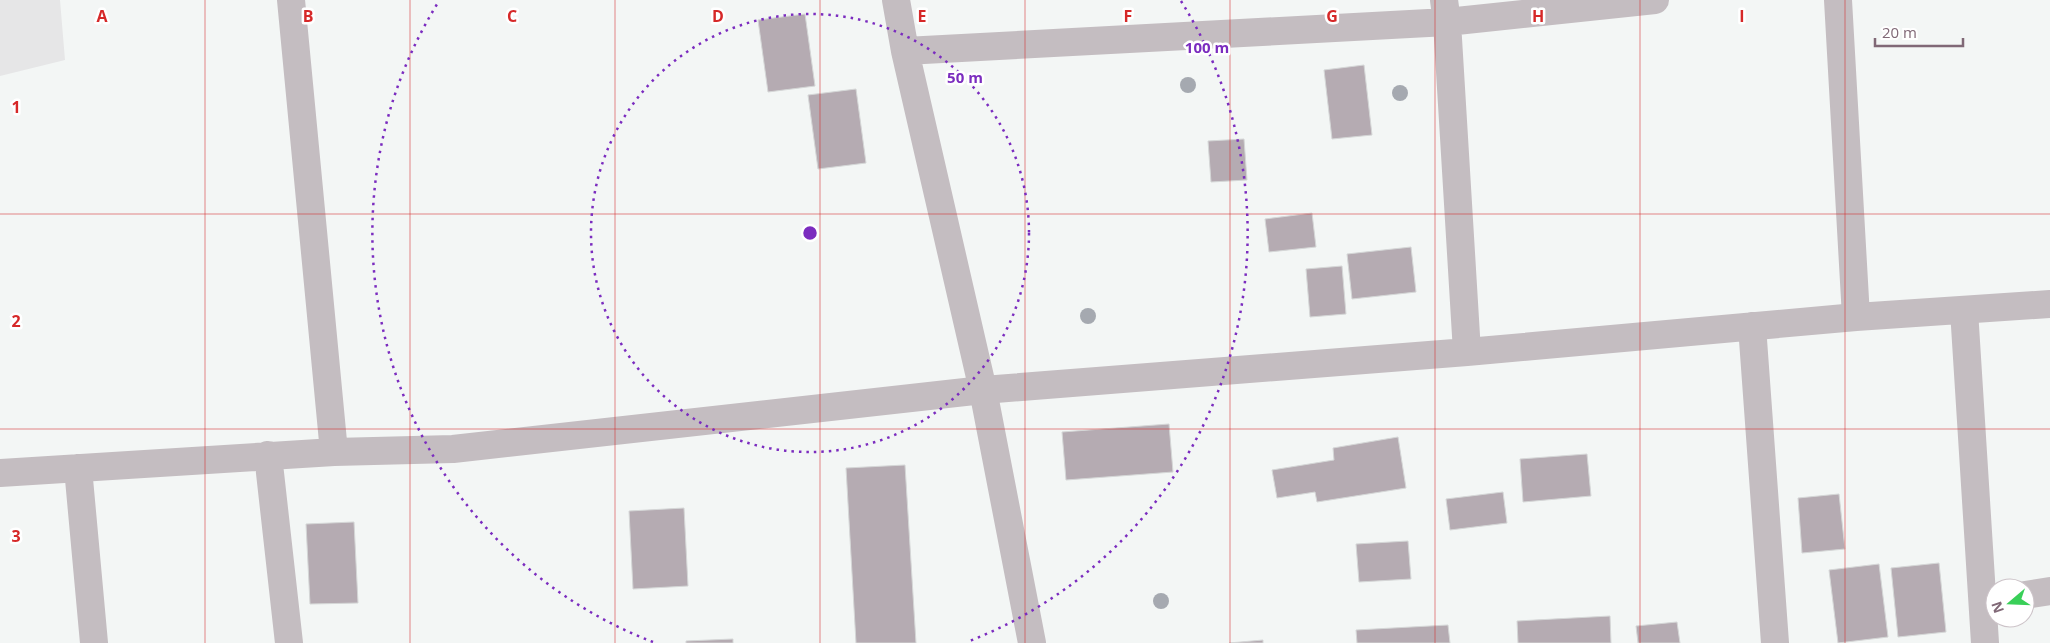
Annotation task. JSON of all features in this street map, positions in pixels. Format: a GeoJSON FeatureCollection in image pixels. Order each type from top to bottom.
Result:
{"type":"FeatureCollection","features":[{"type":"Feature","properties":{"kind":"street"},"geometry":{"type":"LineString","coordinates":[[291,0],[334,452]]}},
{"type":"Feature","properties":{"kind":"street"},"geometry":{"type":"LineString","coordinates":[[896,0],[906,52],[983,390],[1032,643]]}},
{"type":"Feature","properties":{"kind":"street"},"geometry":{"type":"LineString","coordinates":[[906,52],[1446,11],[1655,0]]}},
{"type":"Feature","properties":{"kind":"street"},"geometry":{"type":"LineString","coordinates":[[1838,0],[1856,317]]}},
{"type":"Feature","properties":{"kind":"street"},"geometry":{"type":"LineString","coordinates":[[1446,11],[1467,352]]}},
{"type":"Feature","properties":{"kind":"street"},"geometry":{"type":"LineString","coordinates":[[0,473],[268,455],[453,449],[983,390],[1467,352],[1856,317],[2050,304]]}},
{"type":"Feature","properties":{"kind":"street"},"geometry":{"type":"LineString","coordinates":[[1964,310],[1986,578]]}},
{"type":"Feature","properties":{"kind":"street"},"geometry":{"type":"LineString","coordinates":[[1752,326],[1775,643]]}},
{"type":"Feature","properties":{"kind":"street"},"geometry":{"type":"LineString","coordinates":[[268,455],[289,643]]}},
{"type":"Feature","properties":{"kind":"street"},"geometry":{"type":"LineString","coordinates":[[78,468],[94,643]]}},
{"type":"Feature","properties":{"kind":"street"},"geometry":{"type":"LineString","coordinates":[[2035,593],[2050,591]]}},
{"type":"Feature","properties":{"kind":"street"},"geometry":{"type":"LineString","coordinates":[[1985,643],[1986,628]]}},
{"type":"Feature","properties":{"kind":"shaded area"},"geometry":{"type":"Polygon","coordinates":[[[0,0],[60,0],[65,60],[0,76],[0,0]]]}},
{"type":"Feature","properties":{"kind":"building"},"geometry":{"type":"Polygon","coordinates":[[[805,14],[815,86],[768,92],[758,20],[805,14]]]}},
{"type":"Feature","properties":{"kind":"building"},"geometry":{"type":"Polygon","coordinates":[[[1364,65],[1372,135],[1332,139],[1324,70],[1364,65]]]}},
{"type":"Feature","properties":{"kind":"building"},"geometry":{"type":"Polygon","coordinates":[[[856,89],[866,163],[818,169],[808,95],[856,89]]]}},
{"type":"Feature","properties":{"kind":"building"},"geometry":{"type":"Polygon","coordinates":[[[1244,139],[1247,180],[1211,182],[1208,141],[1244,139]]]}},
{"type":"Feature","properties":{"kind":"building"},"geometry":{"type":"Polygon","coordinates":[[[1312,213],[1316,247],[1269,252],[1265,219],[1312,213]]]}},
{"type":"Feature","properties":{"kind":"building"},"geometry":{"type":"Polygon","coordinates":[[[1411,247],[1416,292],[1352,299],[1347,254],[1411,247]]]}},
{"type":"Feature","properties":{"kind":"building"},"geometry":{"type":"Polygon","coordinates":[[[1342,266],[1346,314],[1310,317],[1306,269],[1342,266]]]}},
{"type":"Feature","properties":{"kind":"building"},"geometry":{"type":"Polygon","coordinates":[[[1169,424],[1173,472],[1066,480],[1062,432],[1169,424]]]}},
{"type":"Feature","properties":{"kind":"building"},"geometry":{"type":"Polygon","coordinates":[[[1398,437],[1406,488],[1317,502],[1315,492],[1277,498],[1272,470],[1334,460],[1333,448],[1398,437]]]}},
{"type":"Feature","properties":{"kind":"building"},"geometry":{"type":"Polygon","coordinates":[[[1587,454],[1591,496],[1523,502],[1520,459],[1587,454]]]}},
{"type":"Feature","properties":{"kind":"building"},"geometry":{"type":"Polygon","coordinates":[[[905,465],[916,643],[856,643],[846,468],[905,465]]]}},
{"type":"Feature","properties":{"kind":"building"},"geometry":{"type":"Polygon","coordinates":[[[1503,492],[1507,523],[1450,530],[1446,499],[1503,492]]]}},
{"type":"Feature","properties":{"kind":"building"},"geometry":{"type":"Polygon","coordinates":[[[1839,494],[1845,549],[1802,553],[1798,498],[1839,494]]]}},
{"type":"Feature","properties":{"kind":"building"},"geometry":{"type":"Polygon","coordinates":[[[684,508],[688,586],[633,589],[629,511],[684,508]]]}},
{"type":"Feature","properties":{"kind":"building"},"geometry":{"type":"Polygon","coordinates":[[[354,522],[358,603],[310,604],[306,524],[354,522]]]}},
{"type":"Feature","properties":{"kind":"building"},"geometry":{"type":"Polygon","coordinates":[[[1408,541],[1411,579],[1359,582],[1356,544],[1408,541]]]}},
{"type":"Feature","properties":{"kind":"building"},"geometry":{"type":"Polygon","coordinates":[[[1939,563],[1946,632],[1898,637],[1891,568],[1939,563]]]}},
{"type":"Feature","properties":{"kind":"building"},"geometry":{"type":"Polygon","coordinates":[[[1879,564],[1888,637],[1838,643],[1829,570],[1879,564]]]}},
{"type":"Feature","properties":{"kind":"building"},"geometry":{"type":"Polygon","coordinates":[[[1610,616],[1611,643],[1518,643],[1517,621],[1610,616]]]}},
{"type":"Feature","properties":{"kind":"building"},"geometry":{"type":"Polygon","coordinates":[[[1677,622],[1680,643],[1638,643],[1636,626],[1677,622]]]}},
{"type":"Feature","properties":{"kind":"building"},"geometry":{"type":"Polygon","coordinates":[[[1448,625],[1450,643],[1357,643],[1356,630],[1448,625]]]}},
{"type":"Feature","properties":{"kind":"building"},"geometry":{"type":"Polygon","coordinates":[[[733,639],[733,643],[686,643],[686,641],[733,639]]]}},
{"type":"Feature","properties":{"kind":"building"},"geometry":{"type":"Polygon","coordinates":[[[1263,640],[1263,643],[1229,643],[1263,640]]]}}]}
